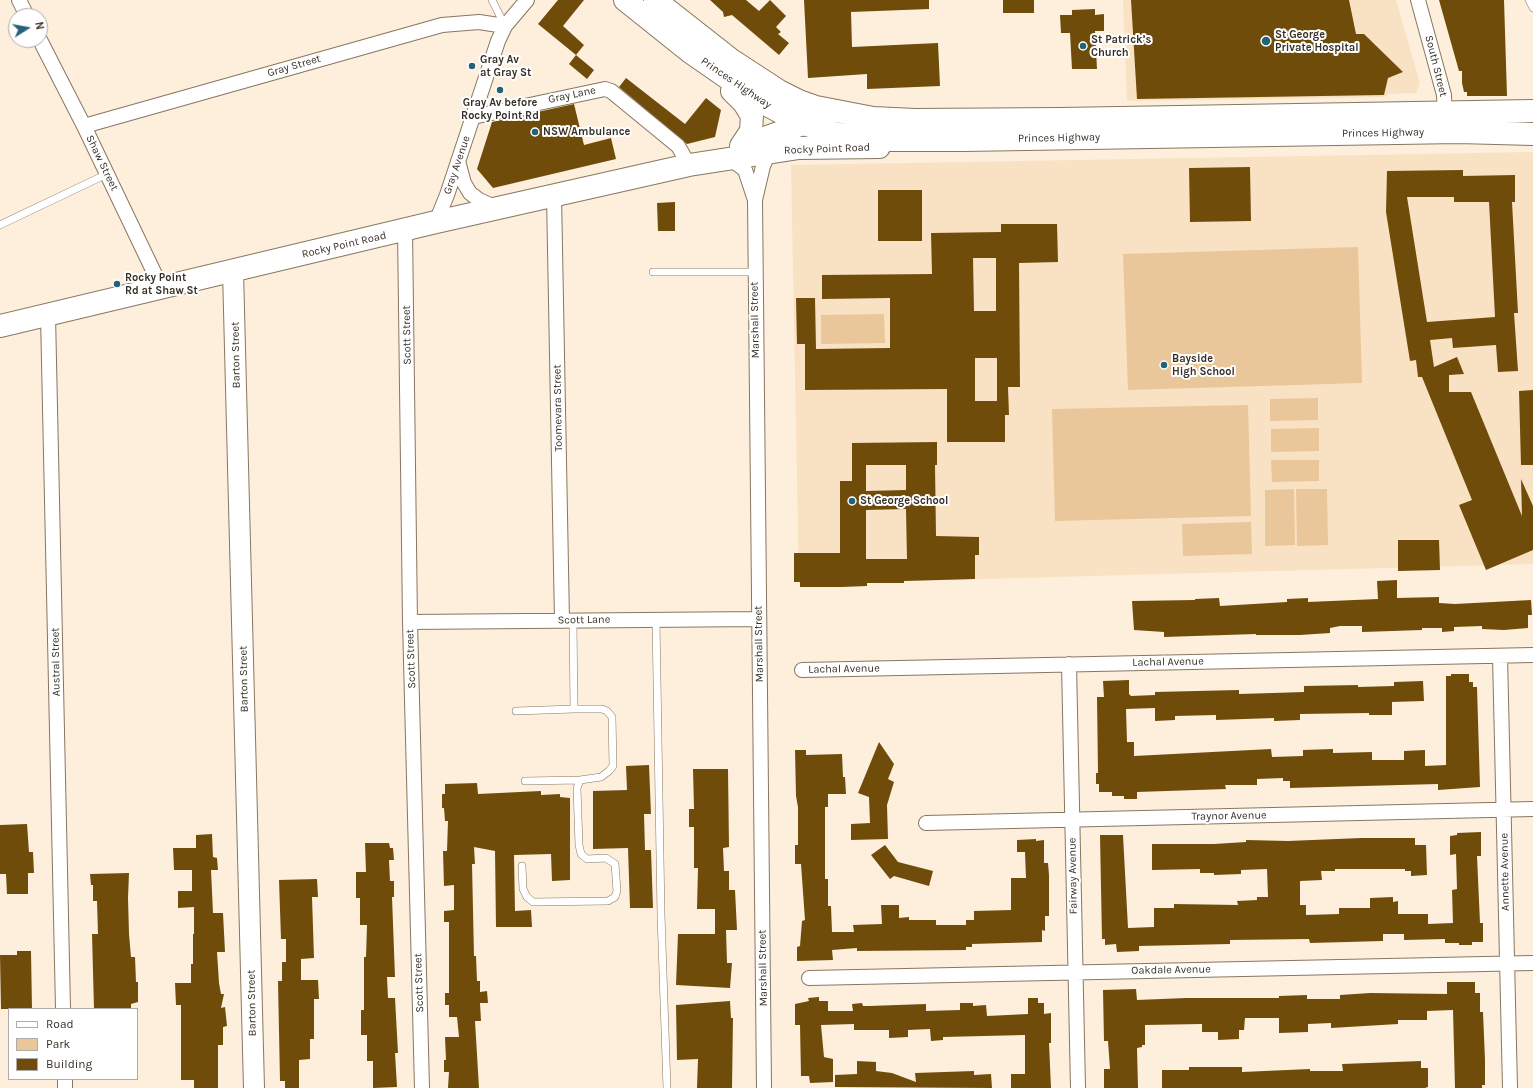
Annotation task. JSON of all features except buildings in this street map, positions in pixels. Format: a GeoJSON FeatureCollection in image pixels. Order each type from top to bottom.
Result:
{"type":"FeatureCollection","features":[{"type":"Feature","properties":{"kind":"main road","name":"Princes Highway"},"geometry":{"type":"LineString","coordinates":[[625,0],[690,52],[764,104],[803,124],[834,133],[863,138],[887,140],[964,140],[1445,123],[1533,111]]}},
{"type":"Feature","properties":{"kind":"main road","name":"Princes Highway"},"geometry":{"type":"LineString","coordinates":[[655,0],[718,50],[762,81],[799,101],[838,112],[879,118],[969,120],[1445,123],[1533,134]]}},
{"type":"Feature","properties":{"kind":"main road"},"geometry":{"type":"LineString","coordinates":[[690,52],[749,109],[752,116],[751,131],[734,153]]}},
{"type":"Feature","properties":{"kind":"main road","name":"Rocky Point Road"},"geometry":{"type":"LineString","coordinates":[[0,326],[436,222],[689,165],[734,153],[803,124],[838,112]]}},
{"type":"Feature","properties":{"kind":"main road","name":"Rocky Point Road"},"geometry":{"type":"LineString","coordinates":[[734,153],[829,146],[938,148],[964,140]]}},
{"type":"Feature","properties":{"kind":"street","name":"Gray Avenue"},"geometry":{"type":"LineString","coordinates":[[436,222],[498,41],[505,26],[527,0]]}},
{"type":"Feature","properties":{"kind":"street","name":"South Street"},"geometry":{"type":"LineString","coordinates":[[1418,0],[1441,79],[1445,100],[1445,123]]}},
{"type":"Feature","properties":{"kind":"street","name":"Gray Street"},"geometry":{"type":"LineString","coordinates":[[84,126],[442,25],[479,22],[505,26]]}},
{"type":"Feature","properties":{"kind":"street","name":"Shaw Street"},"geometry":{"type":"LineString","coordinates":[[44,48],[84,126],[162,287]]}},
{"type":"Feature","properties":{"kind":"street","name":"Gray Lane"},"geometry":{"type":"LineString","coordinates":[[473,117],[605,89],[611,91],[678,146],[689,165]]}},
{"type":"Feature","properties":{"kind":"street","name":"Marshall Street"},"geometry":{"type":"LineString","coordinates":[[764,1088],[754,272],[755,200],[763,166],[766,159],[773,151]]}},
{"type":"Feature","properties":{"kind":"street","name":"Marshall Street"},"geometry":{"type":"LineString","coordinates":[[734,153],[736,163],[745,170],[755,200]]}},
{"type":"Feature","properties":{"kind":"street"},"geometry":{"type":"LineString","coordinates":[[458,161],[464,183],[470,193],[479,200],[497,208]]}},
{"type":"Feature","properties":{"kind":"street","name":"Toomevara Street"},"geometry":{"type":"LineString","coordinates":[[554,195],[567,621]]}},
{"type":"Feature","properties":{"kind":"street","name":"Scott Street"},"geometry":{"type":"LineString","coordinates":[[405,230],[410,622],[422,1088]]}},
{"type":"Feature","properties":{"kind":"street","name":"Barton Street"},"geometry":{"type":"LineString","coordinates":[[233,271],[254,1088]]}},
{"type":"Feature","properties":{"kind":"street","name":"Austral Street"},"geometry":{"type":"LineString","coordinates":[[48,315],[63,1008]]}},
{"type":"Feature","properties":{"kind":"street","name":"Scott Lane"},"geometry":{"type":"LineString","coordinates":[[410,622],[759,619]]}},
{"type":"Feature","properties":{"kind":"street","name":"Lachal Avenue"},"geometry":{"type":"LineString","coordinates":[[802,670],[1533,655]]}},
{"type":"Feature","properties":{"kind":"street","name":"Annette Avenue"},"geometry":{"type":"LineString","coordinates":[[1500,656],[1510,1088]]}},
{"type":"Feature","properties":{"kind":"street","name":"Fairway Avenue"},"geometry":{"type":"LineString","coordinates":[[1069,664],[1078,1088]]}},
{"type":"Feature","properties":{"kind":"street","name":"Traynor Avenue"},"geometry":{"type":"LineString","coordinates":[[926,823],[1533,809]]}},
{"type":"Feature","properties":{"kind":"street","name":"Oakdale Avenue"},"geometry":{"type":"LineString","coordinates":[[809,978],[1533,963]]}},
{"type":"Feature","properties":{"kind":"lane"},"geometry":{"type":"LineString","coordinates":[[492,0],[505,26]]}},
{"type":"Feature","properties":{"kind":"lane"},"geometry":{"type":"LineString","coordinates":[[1529,0],[1533,8]]}},
{"type":"Feature","properties":{"kind":"lane"},"geometry":{"type":"LineString","coordinates":[[0,225],[107,174]]}},
{"type":"Feature","properties":{"kind":"lane"},"geometry":{"type":"LineString","coordinates":[[653,272],[754,272]]}},
{"type":"Feature","properties":{"kind":"lane"},"geometry":{"type":"LineString","coordinates":[[656,620],[661,914],[667,1088]]}},
{"type":"Feature","properties":{"kind":"lane"},"geometry":{"type":"LineString","coordinates":[[567,621],[574,709]]}},
{"type":"Feature","properties":{"kind":"lane"},"geometry":{"type":"LineString","coordinates":[[516,711],[602,709],[607,711],[612,717],[613,766],[610,771],[601,776],[580,780],[525,781]]}},
{"type":"Feature","properties":{"kind":"lane"},"geometry":{"type":"LineString","coordinates":[[522,866],[523,889],[527,897],[533,902],[608,901],[615,897],[617,891],[615,864],[606,858],[587,859],[581,854],[577,788],[580,780]]}},
{"type":"Feature","properties":{"kind":"shaded area","name":"St George Private Hospital"},"geometry":{"type":"Polygon","coordinates":[[[1123,0],[1396,0],[1420,83],[1416,93],[1389,94],[1384,97],[1127,101],[1123,0]]]}},
{"type":"Feature","properties":{"kind":"shaded area","name":"Bayside High School"},"geometry":{"type":"Polygon","coordinates":[[[1533,152],[1533,564],[799,584],[791,165],[1533,152]]]}},
{"type":"Feature","properties":{"kind":"green space"},"geometry":{"type":"Polygon","coordinates":[[[1358,247],[1362,383],[1128,390],[1123,254],[1358,247]]]}},
{"type":"Feature","properties":{"kind":"green space"},"geometry":{"type":"Polygon","coordinates":[[[884,314],[885,343],[821,344],[821,315],[884,314]]]}},
{"type":"Feature","properties":{"kind":"green space"},"geometry":{"type":"Polygon","coordinates":[[[1318,398],[1318,420],[1270,421],[1270,399],[1318,398]]]}},
{"type":"Feature","properties":{"kind":"green space"},"geometry":{"type":"Polygon","coordinates":[[[1248,405],[1251,516],[1055,521],[1052,409],[1248,405]]]}},
{"type":"Feature","properties":{"kind":"green space"},"geometry":{"type":"Polygon","coordinates":[[[1319,428],[1319,451],[1271,452],[1271,429],[1319,428]]]}},
{"type":"Feature","properties":{"kind":"green space"},"geometry":{"type":"Polygon","coordinates":[[[1271,460],[1319,460],[1319,481],[1272,482],[1271,460]]]}},
{"type":"Feature","properties":{"kind":"green space"},"geometry":{"type":"Polygon","coordinates":[[[1294,489],[1295,545],[1265,546],[1265,490],[1294,489]]]}},
{"type":"Feature","properties":{"kind":"green space"},"geometry":{"type":"Polygon","coordinates":[[[1296,489],[1327,489],[1328,545],[1297,546],[1296,489]]]}},
{"type":"Feature","properties":{"kind":"green space"},"geometry":{"type":"Polygon","coordinates":[[[1251,522],[1252,554],[1183,556],[1182,524],[1251,522]]]}},
{"type":"Feature","properties":{"kind":"place","name":"St George Private Hospital"},"geometry":{"type":"Point","coordinates":[1266,41]}},
{"type":"Feature","properties":{"kind":"place","name":"St Patrick’s Church"},"geometry":{"type":"Point","coordinates":[1083,46]}},
{"type":"Feature","properties":{"kind":"place","name":"Gray Av at Gray St"},"geometry":{"type":"Point","coordinates":[472,66]}},
{"type":"Feature","properties":{"kind":"place","name":"Gray Av before Rocky Point Rd"},"geometry":{"type":"Point","coordinates":[500,90]}},
{"type":"Feature","properties":{"kind":"place","name":"NSW Ambulance"},"geometry":{"type":"Point","coordinates":[535,132]}},
{"type":"Feature","properties":{"kind":"place","name":"Rocky Point Rd at Shaw St"},"geometry":{"type":"Point","coordinates":[117,284]}},
{"type":"Feature","properties":{"kind":"place","name":"Bayside High School"},"geometry":{"type":"Point","coordinates":[1164,365]}},
{"type":"Feature","properties":{"kind":"place","name":"St George School"},"geometry":{"type":"Point","coordinates":[852,501]}}]}
